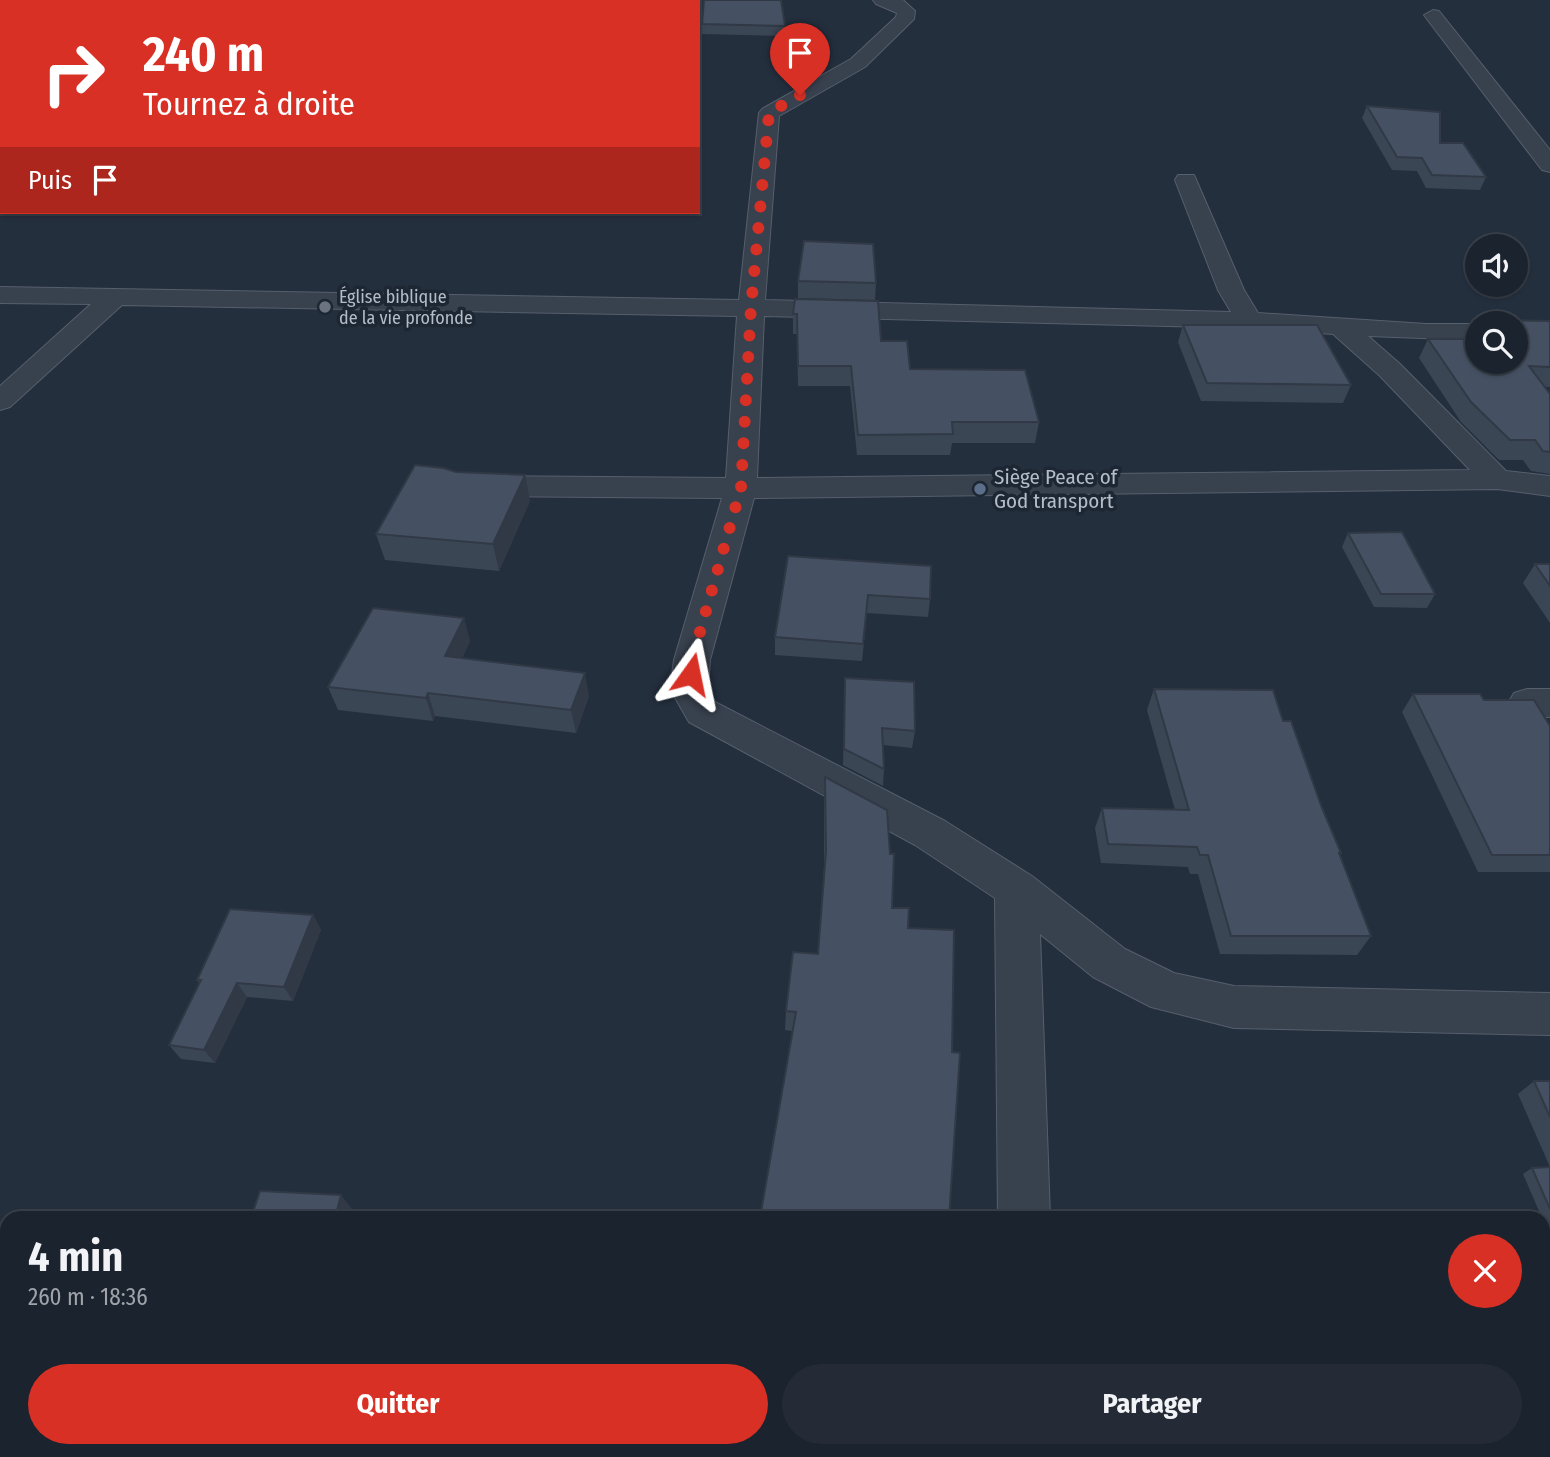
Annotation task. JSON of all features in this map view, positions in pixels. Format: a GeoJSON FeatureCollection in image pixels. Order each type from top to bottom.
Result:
{"type":"FeatureCollection","features":[{"type":"Feature","properties":{"kind":"street"},"geometry":{"type":"LineString","coordinates":[[882,0],[897,4],[906,11],[905,19],[858,63],[769,113],[751,307],[741,488],[692,660],[689,689],[702,712],[930,833],[1017,889],[1109,963],[1167,992],[1234,1007],[1550,1014]]}},
{"type":"Feature","properties":{"kind":"street"},"geometry":{"type":"LineString","coordinates":[[1433,15],[1550,165]]}},
{"type":"Feature","properties":{"kind":"street"},"geometry":{"type":"LineString","coordinates":[[1186,180],[1231,290],[1249,320]]}},
{"type":"Feature","properties":{"kind":"street"},"geometry":{"type":"LineString","coordinates":[[0,295],[751,307],[1249,320],[1426,332],[1465,332]]}},
{"type":"Feature","properties":{"kind":"street"},"geometry":{"type":"LineString","coordinates":[[0,401],[114,298]]}},
{"type":"Feature","properties":{"kind":"street"},"geometry":{"type":"LineString","coordinates":[[1341,327],[1390,370],[1497,479]]}},
{"type":"Feature","properties":{"kind":"street"},"geometry":{"type":"LineString","coordinates":[[463,486],[741,488],[1497,479],[1550,486]]}},
{"type":"Feature","properties":{"kind":"street"},"geometry":{"type":"LineString","coordinates":[[1017,889],[1024,1211]]}},
{"type":"Feature","properties":{"kind":"building"},"geometry":{"type":"Polygon","coordinates":[[[704,0],[781,0],[785,26],[702,24],[704,0]]]}},
{"type":"Feature","properties":{"kind":"building"},"geometry":{"type":"Polygon","coordinates":[[[1367,106],[1440,112],[1440,143],[1463,143],[1486,177],[1432,175],[1422,158],[1397,157],[1367,106]]]}},
{"type":"Feature","properties":{"kind":"building"},"geometry":{"type":"Polygon","coordinates":[[[804,241],[873,244],[876,283],[798,281],[804,241]]]}},
{"type":"Feature","properties":{"kind":"building"},"geometry":{"type":"Polygon","coordinates":[[[795,299],[878,301],[881,341],[907,341],[910,369],[1025,370],[1039,422],[952,422],[953,434],[858,435],[851,366],[798,366],[797,314],[793,314],[795,299]]]}},
{"type":"Feature","properties":{"kind":"building"},"geometry":{"type":"Polygon","coordinates":[[[1528,321],[1550,321],[1550,367],[1529,366],[1550,394],[1550,452],[1543,451],[1535,440],[1510,440],[1471,402],[1428,339],[1465,339],[1465,374],[1528,374],[1528,321]]]}},
{"type":"Feature","properties":{"kind":"building"},"geometry":{"type":"Polygon","coordinates":[[[1183,325],[1317,325],[1351,385],[1207,383],[1183,325]]]}},
{"type":"Feature","properties":{"kind":"building"},"geometry":{"type":"Polygon","coordinates":[[[415,465],[456,472],[525,475],[493,544],[376,534],[415,465]]]}},
{"type":"Feature","properties":{"kind":"building"},"geometry":{"type":"Polygon","coordinates":[[[1402,532],[1435,594],[1381,594],[1348,533],[1402,532]]]}},
{"type":"Feature","properties":{"kind":"building"},"geometry":{"type":"Polygon","coordinates":[[[788,556],[931,566],[930,599],[868,595],[863,644],[775,637],[788,556]]]}},
{"type":"Feature","properties":{"kind":"building"},"geometry":{"type":"Polygon","coordinates":[[[1535,564],[1550,564],[1550,586],[1535,564]]]}},
{"type":"Feature","properties":{"kind":"building"},"geometry":{"type":"Polygon","coordinates":[[[373,608],[464,618],[445,656],[585,673],[571,710],[428,693],[426,698],[328,687],[373,608]]]}},
{"type":"Feature","properties":{"kind":"building"},"geometry":{"type":"Polygon","coordinates":[[[845,678],[914,682],[915,731],[882,728],[884,769],[844,749],[845,678]]]}},
{"type":"Feature","properties":{"kind":"building"},"geometry":{"type":"Polygon","coordinates":[[[1154,689],[1273,690],[1283,721],[1291,721],[1371,936],[1231,936],[1208,855],[1200,855],[1197,847],[1108,844],[1102,808],[1189,810],[1154,689]]]}},
{"type":"Feature","properties":{"kind":"building"},"geometry":{"type":"Polygon","coordinates":[[[1413,694],[1480,694],[1484,700],[1534,700],[1550,726],[1550,855],[1492,855],[1413,694]]]}},
{"type":"Feature","properties":{"kind":"building"},"geometry":{"type":"Polygon","coordinates":[[[825,777],[887,810],[890,854],[894,854],[892,908],[909,908],[908,928],[954,930],[952,1052],[960,1053],[949,1211],[761,1211],[796,1012],[786,1011],[793,952],[818,954],[826,851],[825,777]]]}},
{"type":"Feature","properties":{"kind":"building"},"geometry":{"type":"Polygon","coordinates":[[[230,909],[313,915],[284,987],[237,983],[204,1050],[169,1045],[201,980],[197,980],[230,909]]]}},
{"type":"Feature","properties":{"kind":"building"},"geometry":{"type":"Polygon","coordinates":[[[1534,1081],[1550,1081],[1550,1117],[1534,1081]]]}},
{"type":"Feature","properties":{"kind":"building"},"geometry":{"type":"Polygon","coordinates":[[[1550,1167],[1550,1209],[1532,1168],[1550,1167]]]}},
{"type":"Feature","properties":{"kind":"building"},"geometry":{"type":"Polygon","coordinates":[[[260,1191],[341,1195],[337,1211],[253,1211],[260,1191]]]}},
{"type":"Feature","properties":{"kind":"place","name":"Église biblique de la vie profonde"},"geometry":{"type":"Point","coordinates":[325,307]}},
{"type":"Feature","properties":{"kind":"place","name":"Siège Peace of God transport"},"geometry":{"type":"Point","coordinates":[980,489]}},
{"type":"Feature","properties":{"kind":"route"},"geometry":{"type":"LineString","coordinates":[[691,674],[692,660],[741,488],[751,307],[769,113],[800,95]]}}]}
